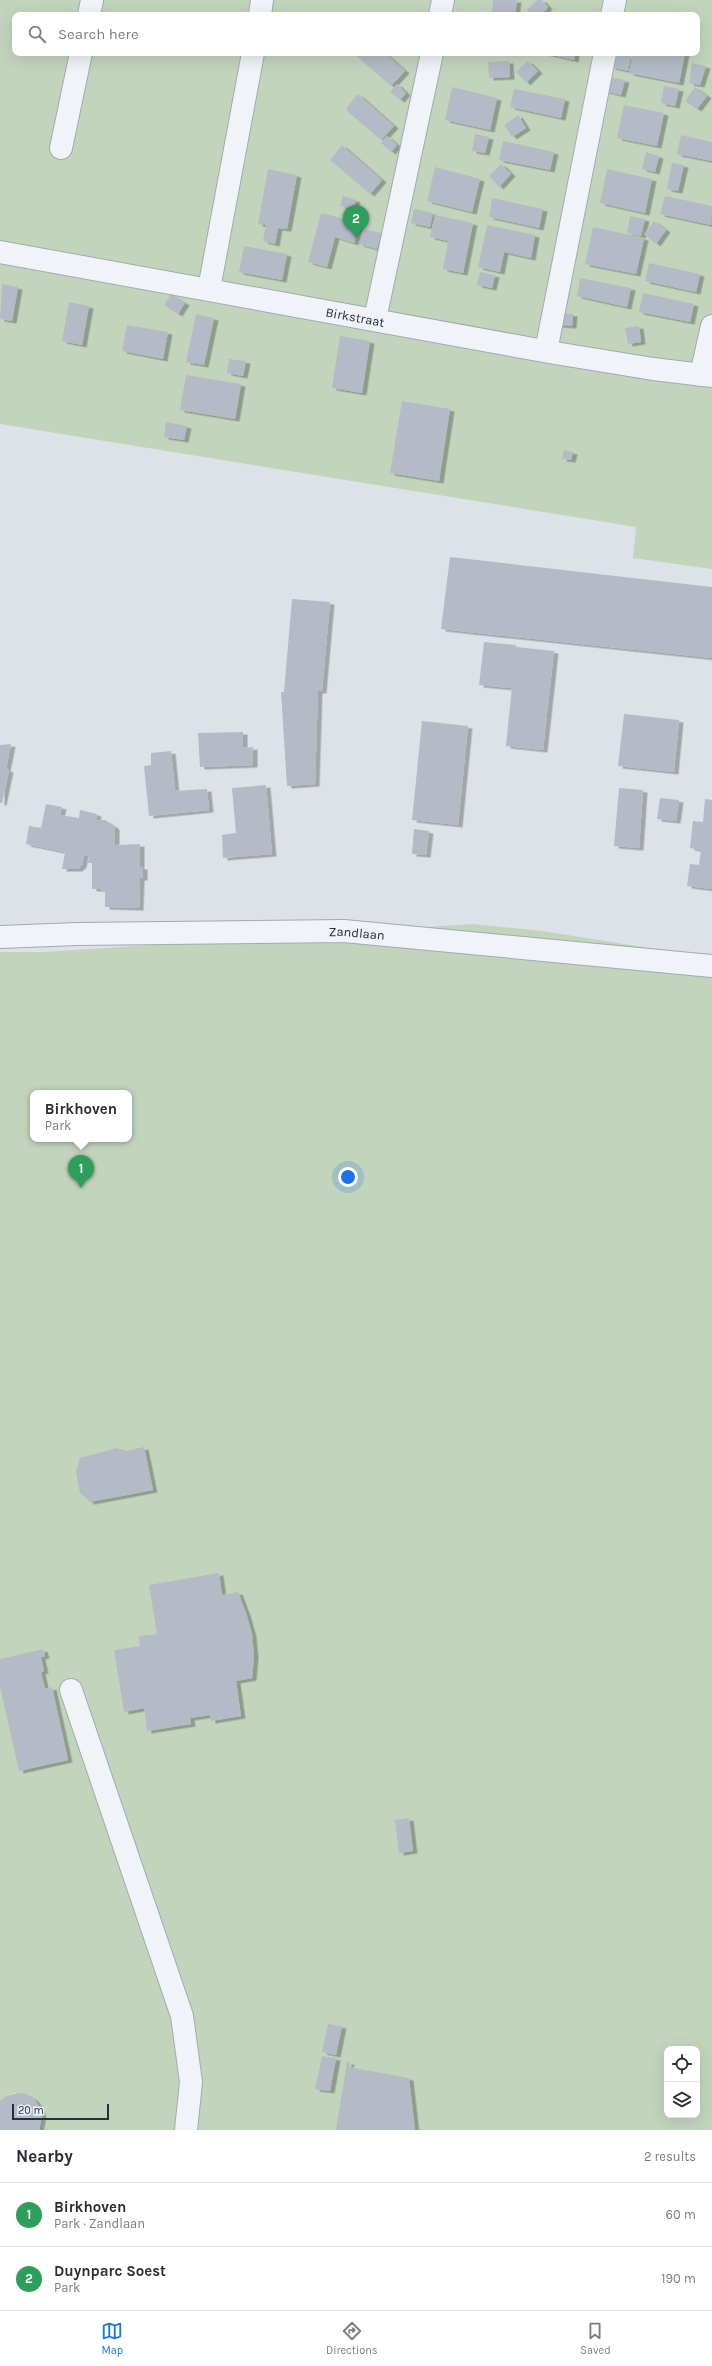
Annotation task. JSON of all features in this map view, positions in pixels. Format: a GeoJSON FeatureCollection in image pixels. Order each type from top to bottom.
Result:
{"type":"FeatureCollection","features":[{"type":"Feature","properties":{"kind":"street"},"geometry":{"type":"LineString","coordinates":[[90,12],[92,0]]}},
{"type":"Feature","properties":{"kind":"street"},"geometry":{"type":"LineString","coordinates":[[260,12],[262,0]]}},
{"type":"Feature","properties":{"kind":"street"},"geometry":{"type":"LineString","coordinates":[[441,12],[443,0]]}},
{"type":"Feature","properties":{"kind":"street"},"geometry":{"type":"LineString","coordinates":[[613,12],[615,0]]}},
{"type":"Feature","properties":{"kind":"street"},"geometry":{"type":"LineString","coordinates":[[61,148],[80,56]]}},
{"type":"Feature","properties":{"kind":"street"},"geometry":{"type":"LineString","coordinates":[[209,289],[252,56]]}},
{"type":"Feature","properties":{"kind":"street"},"geometry":{"type":"LineString","coordinates":[[375,319],[431,56]]}},
{"type":"Feature","properties":{"kind":"street"},"geometry":{"type":"LineString","coordinates":[[546,351],[604,56]]}},
{"type":"Feature","properties":{"kind":"street","name":"Birkstraat"},"geometry":{"type":"LineString","coordinates":[[0,252],[546,351],[653,369],[707,375]]}},
{"type":"Feature","properties":{"kind":"street"},"geometry":{"type":"LineString","coordinates":[[707,375],[712,326]]}},
{"type":"Feature","properties":{"kind":"street","name":"Zandlaan"},"geometry":{"type":"LineString","coordinates":[[0,937],[77,934],[344,931],[712,966]]}},
{"type":"Feature","properties":{"kind":"street"},"geometry":{"type":"LineString","coordinates":[[71,1690],[182,2016],[192,2082],[186,2130]]}},
{"type":"Feature","properties":{"kind":"green space"},"geometry":{"type":"Polygon","coordinates":[[[0,0],[712,0],[712,569],[633,558],[636,527],[0,424],[0,0]]]}},
{"type":"Feature","properties":{"kind":"green space"},"geometry":{"type":"Polygon","coordinates":[[[473,924],[542,931],[712,958],[712,2130],[39,2130],[42,2115],[39,2108],[31,2098],[25,2094],[13,2093],[0,2101],[0,952],[43,952],[473,924]]]}},
{"type":"Feature","properties":{"kind":"building"},"geometry":{"type":"Polygon","coordinates":[[[493,0],[517,0],[515,12],[492,12],[493,0]]]}},
{"type":"Feature","properties":{"kind":"building"},"geometry":{"type":"Polygon","coordinates":[[[537,0],[542,0],[548,7],[544,12],[529,12],[527,10],[537,0]]]}},
{"type":"Feature","properties":{"kind":"building"},"geometry":{"type":"Polygon","coordinates":[[[356,56],[388,56],[405,71],[391,86],[356,56]]]}},
{"type":"Feature","properties":{"kind":"building"},"geometry":{"type":"Polygon","coordinates":[[[557,56],[575,56],[574,60],[557,56]]]}},
{"type":"Feature","properties":{"kind":"building"},"geometry":{"type":"Polygon","coordinates":[[[613,56],[631,56],[628,71],[611,67],[613,56]]]}},
{"type":"Feature","properties":{"kind":"building"},"geometry":{"type":"Polygon","coordinates":[[[632,56],[684,56],[679,83],[629,73],[632,56]]]}},
{"type":"Feature","properties":{"kind":"building"},"geometry":{"type":"Polygon","coordinates":[[[509,61],[510,77],[489,78],[488,62],[509,61]]]}},
{"type":"Feature","properties":{"kind":"building"},"geometry":{"type":"Polygon","coordinates":[[[528,61],[538,71],[526,83],[516,72],[528,61]]]}},
{"type":"Feature","properties":{"kind":"building"},"geometry":{"type":"Polygon","coordinates":[[[692,63],[706,66],[700,85],[689,83],[692,63]]]}},
{"type":"Feature","properties":{"kind":"building"},"geometry":{"type":"Polygon","coordinates":[[[608,77],[625,80],[621,95],[605,91],[608,77]]]}},
{"type":"Feature","properties":{"kind":"building"},"geometry":{"type":"Polygon","coordinates":[[[397,84],[406,93],[400,100],[390,92],[397,84]]]}},
{"type":"Feature","properties":{"kind":"building"},"geometry":{"type":"Polygon","coordinates":[[[664,86],[679,89],[675,106],[661,103],[664,86]]]}},
{"type":"Feature","properties":{"kind":"building"},"geometry":{"type":"Polygon","coordinates":[[[452,87],[497,98],[490,130],[445,120],[452,87]]]}},
{"type":"Feature","properties":{"kind":"building"},"geometry":{"type":"Polygon","coordinates":[[[695,87],[707,96],[697,109],[685,101],[695,87]]]}},
{"type":"Feature","properties":{"kind":"building"},"geometry":{"type":"Polygon","coordinates":[[[514,89],[565,99],[561,118],[510,107],[514,89]]]}},
{"type":"Feature","properties":{"kind":"building"},"geometry":{"type":"Polygon","coordinates":[[[358,94],[394,126],[381,140],[347,111],[347,107],[358,94]]]}},
{"type":"Feature","properties":{"kind":"building"},"geometry":{"type":"Polygon","coordinates":[[[624,105],[664,113],[657,146],[617,138],[624,105]]]}},
{"type":"Feature","properties":{"kind":"building"},"geometry":{"type":"Polygon","coordinates":[[[518,115],[526,128],[512,137],[504,125],[518,115]]]}},
{"type":"Feature","properties":{"kind":"building"},"geometry":{"type":"Polygon","coordinates":[[[475,134],[489,137],[485,153],[472,151],[475,134]]]}},
{"type":"Feature","properties":{"kind":"building"},"geometry":{"type":"Polygon","coordinates":[[[681,135],[712,142],[712,161],[677,154],[681,135]]]}},
{"type":"Feature","properties":{"kind":"building"},"geometry":{"type":"Polygon","coordinates":[[[387,136],[397,145],[391,152],[381,143],[387,136]]]}},
{"type":"Feature","properties":{"kind":"building"},"geometry":{"type":"Polygon","coordinates":[[[503,141],[554,152],[550,170],[499,160],[503,141]]]}},
{"type":"Feature","properties":{"kind":"building"},"geometry":{"type":"Polygon","coordinates":[[[342,145],[382,180],[370,194],[330,160],[342,145]]]}},
{"type":"Feature","properties":{"kind":"building"},"geometry":{"type":"Polygon","coordinates":[[[646,152],[659,156],[655,172],[642,169],[646,152]]]}},
{"type":"Feature","properties":{"kind":"building"},"geometry":{"type":"Polygon","coordinates":[[[672,163],[684,165],[678,191],[667,189],[672,163]]]}},
{"type":"Feature","properties":{"kind":"building"},"geometry":{"type":"Polygon","coordinates":[[[501,164],[511,174],[499,187],[489,176],[501,164]]]}},
{"type":"Feature","properties":{"kind":"building"},"geometry":{"type":"Polygon","coordinates":[[[435,167],[480,179],[472,212],[427,201],[435,167]]]}},
{"type":"Feature","properties":{"kind":"building"},"geometry":{"type":"Polygon","coordinates":[[[268,169],[297,175],[287,229],[278,228],[275,244],[263,241],[266,225],[258,224],[268,169]]]}},
{"type":"Feature","properties":{"kind":"building"},"geometry":{"type":"Polygon","coordinates":[[[607,169],[652,179],[645,213],[600,203],[607,169]]]}},
{"type":"Feature","properties":{"kind":"building"},"geometry":{"type":"Polygon","coordinates":[[[343,196],[356,200],[353,209],[340,206],[343,196]]]}},
{"type":"Feature","properties":{"kind":"building"},"geometry":{"type":"Polygon","coordinates":[[[665,196],[712,206],[711,225],[660,214],[665,196]]]}},
{"type":"Feature","properties":{"kind":"building"},"geometry":{"type":"Polygon","coordinates":[[[492,198],[543,209],[539,228],[489,217],[492,198]]]}},
{"type":"Feature","properties":{"kind":"building"},"geometry":{"type":"Polygon","coordinates":[[[414,209],[433,213],[430,227],[411,223],[414,209]]]}},
{"type":"Feature","properties":{"kind":"building"},"geometry":{"type":"Polygon","coordinates":[[[321,213],[360,223],[354,243],[335,237],[327,267],[308,262],[321,213]]]}},
{"type":"Feature","properties":{"kind":"building"},"geometry":{"type":"Polygon","coordinates":[[[435,215],[473,223],[463,273],[443,269],[448,241],[430,237],[435,215]]]}},
{"type":"Feature","properties":{"kind":"building"},"geometry":{"type":"Polygon","coordinates":[[[630,216],[645,219],[641,236],[627,233],[630,216]]]}},
{"type":"Feature","properties":{"kind":"building"},"geometry":{"type":"Polygon","coordinates":[[[654,221],[666,230],[656,244],[644,234],[654,221]]]}},
{"type":"Feature","properties":{"kind":"building"},"geometry":{"type":"Polygon","coordinates":[[[487,225],[535,235],[531,258],[504,252],[500,272],[478,267],[487,225]]]}},
{"type":"Feature","properties":{"kind":"building"},"geometry":{"type":"Polygon","coordinates":[[[593,227],[644,238],[636,274],[585,264],[593,227]]]}},
{"type":"Feature","properties":{"kind":"building"},"geometry":{"type":"Polygon","coordinates":[[[364,229],[381,233],[377,249],[359,244],[364,229]]]}},
{"type":"Feature","properties":{"kind":"building"},"geometry":{"type":"Polygon","coordinates":[[[244,246],[287,254],[282,280],[239,272],[244,246]]]}},
{"type":"Feature","properties":{"kind":"building"},"geometry":{"type":"Polygon","coordinates":[[[649,263],[700,274],[696,292],[645,281],[649,263]]]}},
{"type":"Feature","properties":{"kind":"building"},"geometry":{"type":"Polygon","coordinates":[[[480,272],[495,275],[492,288],[477,285],[480,272]]]}},
{"type":"Feature","properties":{"kind":"building"},"geometry":{"type":"Polygon","coordinates":[[[580,278],[631,288],[627,307],[577,296],[580,278]]]}},
{"type":"Feature","properties":{"kind":"building"},"geometry":{"type":"Polygon","coordinates":[[[2,284],[18,287],[12,321],[0,319],[2,284]]]}},
{"type":"Feature","properties":{"kind":"building"},"geometry":{"type":"Polygon","coordinates":[[[643,293],[694,304],[690,322],[639,312],[643,293]]]}},
{"type":"Feature","properties":{"kind":"building"},"geometry":{"type":"Polygon","coordinates":[[[171,294],[185,303],[178,314],[164,305],[171,294]]]}},
{"type":"Feature","properties":{"kind":"building"},"geometry":{"type":"Polygon","coordinates":[[[69,302],[89,306],[82,345],[62,341],[69,302]]]}},
{"type":"Feature","properties":{"kind":"building"},"geometry":{"type":"Polygon","coordinates":[[[560,313],[573,314],[572,326],[558,325],[560,313]]]}},
{"type":"Feature","properties":{"kind":"building"},"geometry":{"type":"Polygon","coordinates":[[[196,314],[214,318],[204,365],[186,362],[196,314]]]}},
{"type":"Feature","properties":{"kind":"building"},"geometry":{"type":"Polygon","coordinates":[[[127,325],[168,332],[163,359],[122,351],[127,325]]]}},
{"type":"Feature","properties":{"kind":"building"},"geometry":{"type":"Polygon","coordinates":[[[639,326],[641,342],[628,344],[625,328],[639,326]]]}},
{"type":"Feature","properties":{"kind":"building"},"geometry":{"type":"Polygon","coordinates":[[[340,336],[370,341],[362,393],[332,388],[340,336]]]}},
{"type":"Feature","properties":{"kind":"building"},"geometry":{"type":"Polygon","coordinates":[[[229,359],[246,361],[243,376],[227,373],[229,359]]]}},
{"type":"Feature","properties":{"kind":"building"},"geometry":{"type":"Polygon","coordinates":[[[186,375],[241,384],[235,419],[180,410],[186,375]]]}},
{"type":"Feature","properties":{"kind":"building"},"geometry":{"type":"Polygon","coordinates":[[[402,401],[450,409],[439,481],[390,473],[402,401]]]}},
{"type":"Feature","properties":{"kind":"building"},"geometry":{"type":"Polygon","coordinates":[[[166,422],[187,426],[184,440],[164,437],[166,422]]]}},
{"type":"Feature","properties":{"kind":"building"},"geometry":{"type":"Polygon","coordinates":[[[564,450],[573,452],[571,460],[562,459],[564,450]]]}},
{"type":"Feature","properties":{"kind":"building"},"geometry":{"type":"Polygon","coordinates":[[[450,557],[712,587],[712,658],[441,629],[450,557]]]}},
{"type":"Feature","properties":{"kind":"building"},"geometry":{"type":"Polygon","coordinates":[[[292,599],[330,602],[322,691],[318,691],[315,784],[287,786],[281,692],[284,692],[292,599]]]}},
{"type":"Feature","properties":{"kind":"building"},"geometry":{"type":"Polygon","coordinates":[[[484,642],[516,645],[511,688],[479,685],[484,642]]]}},
{"type":"Feature","properties":{"kind":"building"},"geometry":{"type":"Polygon","coordinates":[[[516,647],[554,651],[543,750],[506,746],[516,647]]]}},
{"type":"Feature","properties":{"kind":"building"},"geometry":{"type":"Polygon","coordinates":[[[624,714],[679,720],[674,772],[618,766],[624,714]]]}},
{"type":"Feature","properties":{"kind":"building"},"geometry":{"type":"Polygon","coordinates":[[[422,721],[468,726],[458,825],[412,820],[422,721]]]}},
{"type":"Feature","properties":{"kind":"building"},"geometry":{"type":"Polygon","coordinates":[[[243,732],[243,748],[253,747],[253,765],[200,767],[198,733],[243,732]]]}},
{"type":"Feature","properties":{"kind":"building"},"geometry":{"type":"Polygon","coordinates":[[[11,744],[6,769],[9,770],[2,803],[0,803],[0,745],[11,744]]]}},
{"type":"Feature","properties":{"kind":"building"},"geometry":{"type":"Polygon","coordinates":[[[171,751],[175,791],[207,789],[209,810],[149,816],[144,766],[151,765],[151,753],[171,751]]]}},
{"type":"Feature","properties":{"kind":"building"},"geometry":{"type":"Polygon","coordinates":[[[266,785],[272,854],[223,858],[222,835],[236,833],[232,788],[266,785]]]}},
{"type":"Feature","properties":{"kind":"building"},"geometry":{"type":"Polygon","coordinates":[[[619,788],[643,790],[639,848],[614,846],[619,788]]]}},
{"type":"Feature","properties":{"kind":"building"},"geometry":{"type":"Polygon","coordinates":[[[660,798],[679,800],[676,821],[657,819],[660,798]]]}},
{"type":"Feature","properties":{"kind":"building"},"geometry":{"type":"Polygon","coordinates":[[[705,799],[712,800],[712,889],[687,886],[690,864],[699,865],[701,850],[690,848],[693,821],[703,822],[705,799]]]}},
{"type":"Feature","properties":{"kind":"building"},"geometry":{"type":"Polygon","coordinates":[[[46,804],[62,807],[60,815],[79,818],[80,810],[97,814],[96,820],[105,820],[115,827],[115,845],[140,844],[140,867],[143,867],[143,878],[140,878],[139,908],[105,907],[105,892],[101,892],[102,889],[92,889],[92,863],[88,863],[89,856],[84,855],[82,865],[78,869],[62,869],[65,852],[26,844],[29,826],[41,828],[46,804]]]}},
{"type":"Feature","properties":{"kind":"building"},"geometry":{"type":"Polygon","coordinates":[[[414,829],[429,831],[426,855],[412,854],[414,829]]]}},
{"type":"Feature","properties":{"kind":"building"},"geometry":{"type":"Polygon","coordinates":[[[144,1447],[153,1490],[90,1502],[80,1493],[76,1471],[80,1458],[117,1448],[126,1451],[144,1447]]]}},
{"type":"Feature","properties":{"kind":"building"},"geometry":{"type":"Polygon","coordinates":[[[219,1573],[222,1595],[238,1592],[252,1634],[254,1656],[252,1678],[236,1681],[241,1716],[211,1721],[210,1715],[190,1718],[191,1724],[147,1731],[144,1708],[124,1712],[114,1650],[140,1646],[139,1636],[157,1634],[149,1585],[219,1573]]]}},
{"type":"Feature","properties":{"kind":"building"},"geometry":{"type":"Polygon","coordinates":[[[43,1649],[45,1656],[41,1657],[44,1671],[41,1672],[45,1689],[52,1687],[68,1760],[19,1771],[0,1687],[0,1659],[43,1649]]]}},
{"type":"Feature","properties":{"kind":"building"},"geometry":{"type":"Polygon","coordinates":[[[409,1818],[413,1851],[399,1853],[395,1820],[409,1818]]]}},
{"type":"Feature","properties":{"kind":"building"},"geometry":{"type":"Polygon","coordinates":[[[328,2024],[342,2026],[336,2055],[322,2052],[328,2024]]]}},
{"type":"Feature","properties":{"kind":"building"},"geometry":{"type":"Polygon","coordinates":[[[322,2056],[336,2058],[330,2091],[315,2089],[322,2056]]]}},
{"type":"Feature","properties":{"kind":"building"},"geometry":{"type":"Polygon","coordinates":[[[347,2062],[350,2062],[349,2067],[409,2078],[415,2130],[336,2130],[347,2062]]]}},
{"type":"Feature","properties":{"kind":"building"},"geometry":{"type":"Polygon","coordinates":[[[18,2093],[26,2094],[34,2099],[39,2106],[42,2115],[39,2130],[0,2130],[0,2101],[6,2096],[18,2093]]]}},
{"type":"Feature","properties":{"kind":"place","name":"Duynparc Soest"},"geometry":{"type":"Point","coordinates":[356,238]}},
{"type":"Feature","properties":{"kind":"place","name":"Birkhoven"},"geometry":{"type":"Point","coordinates":[81,1188]}}]}
